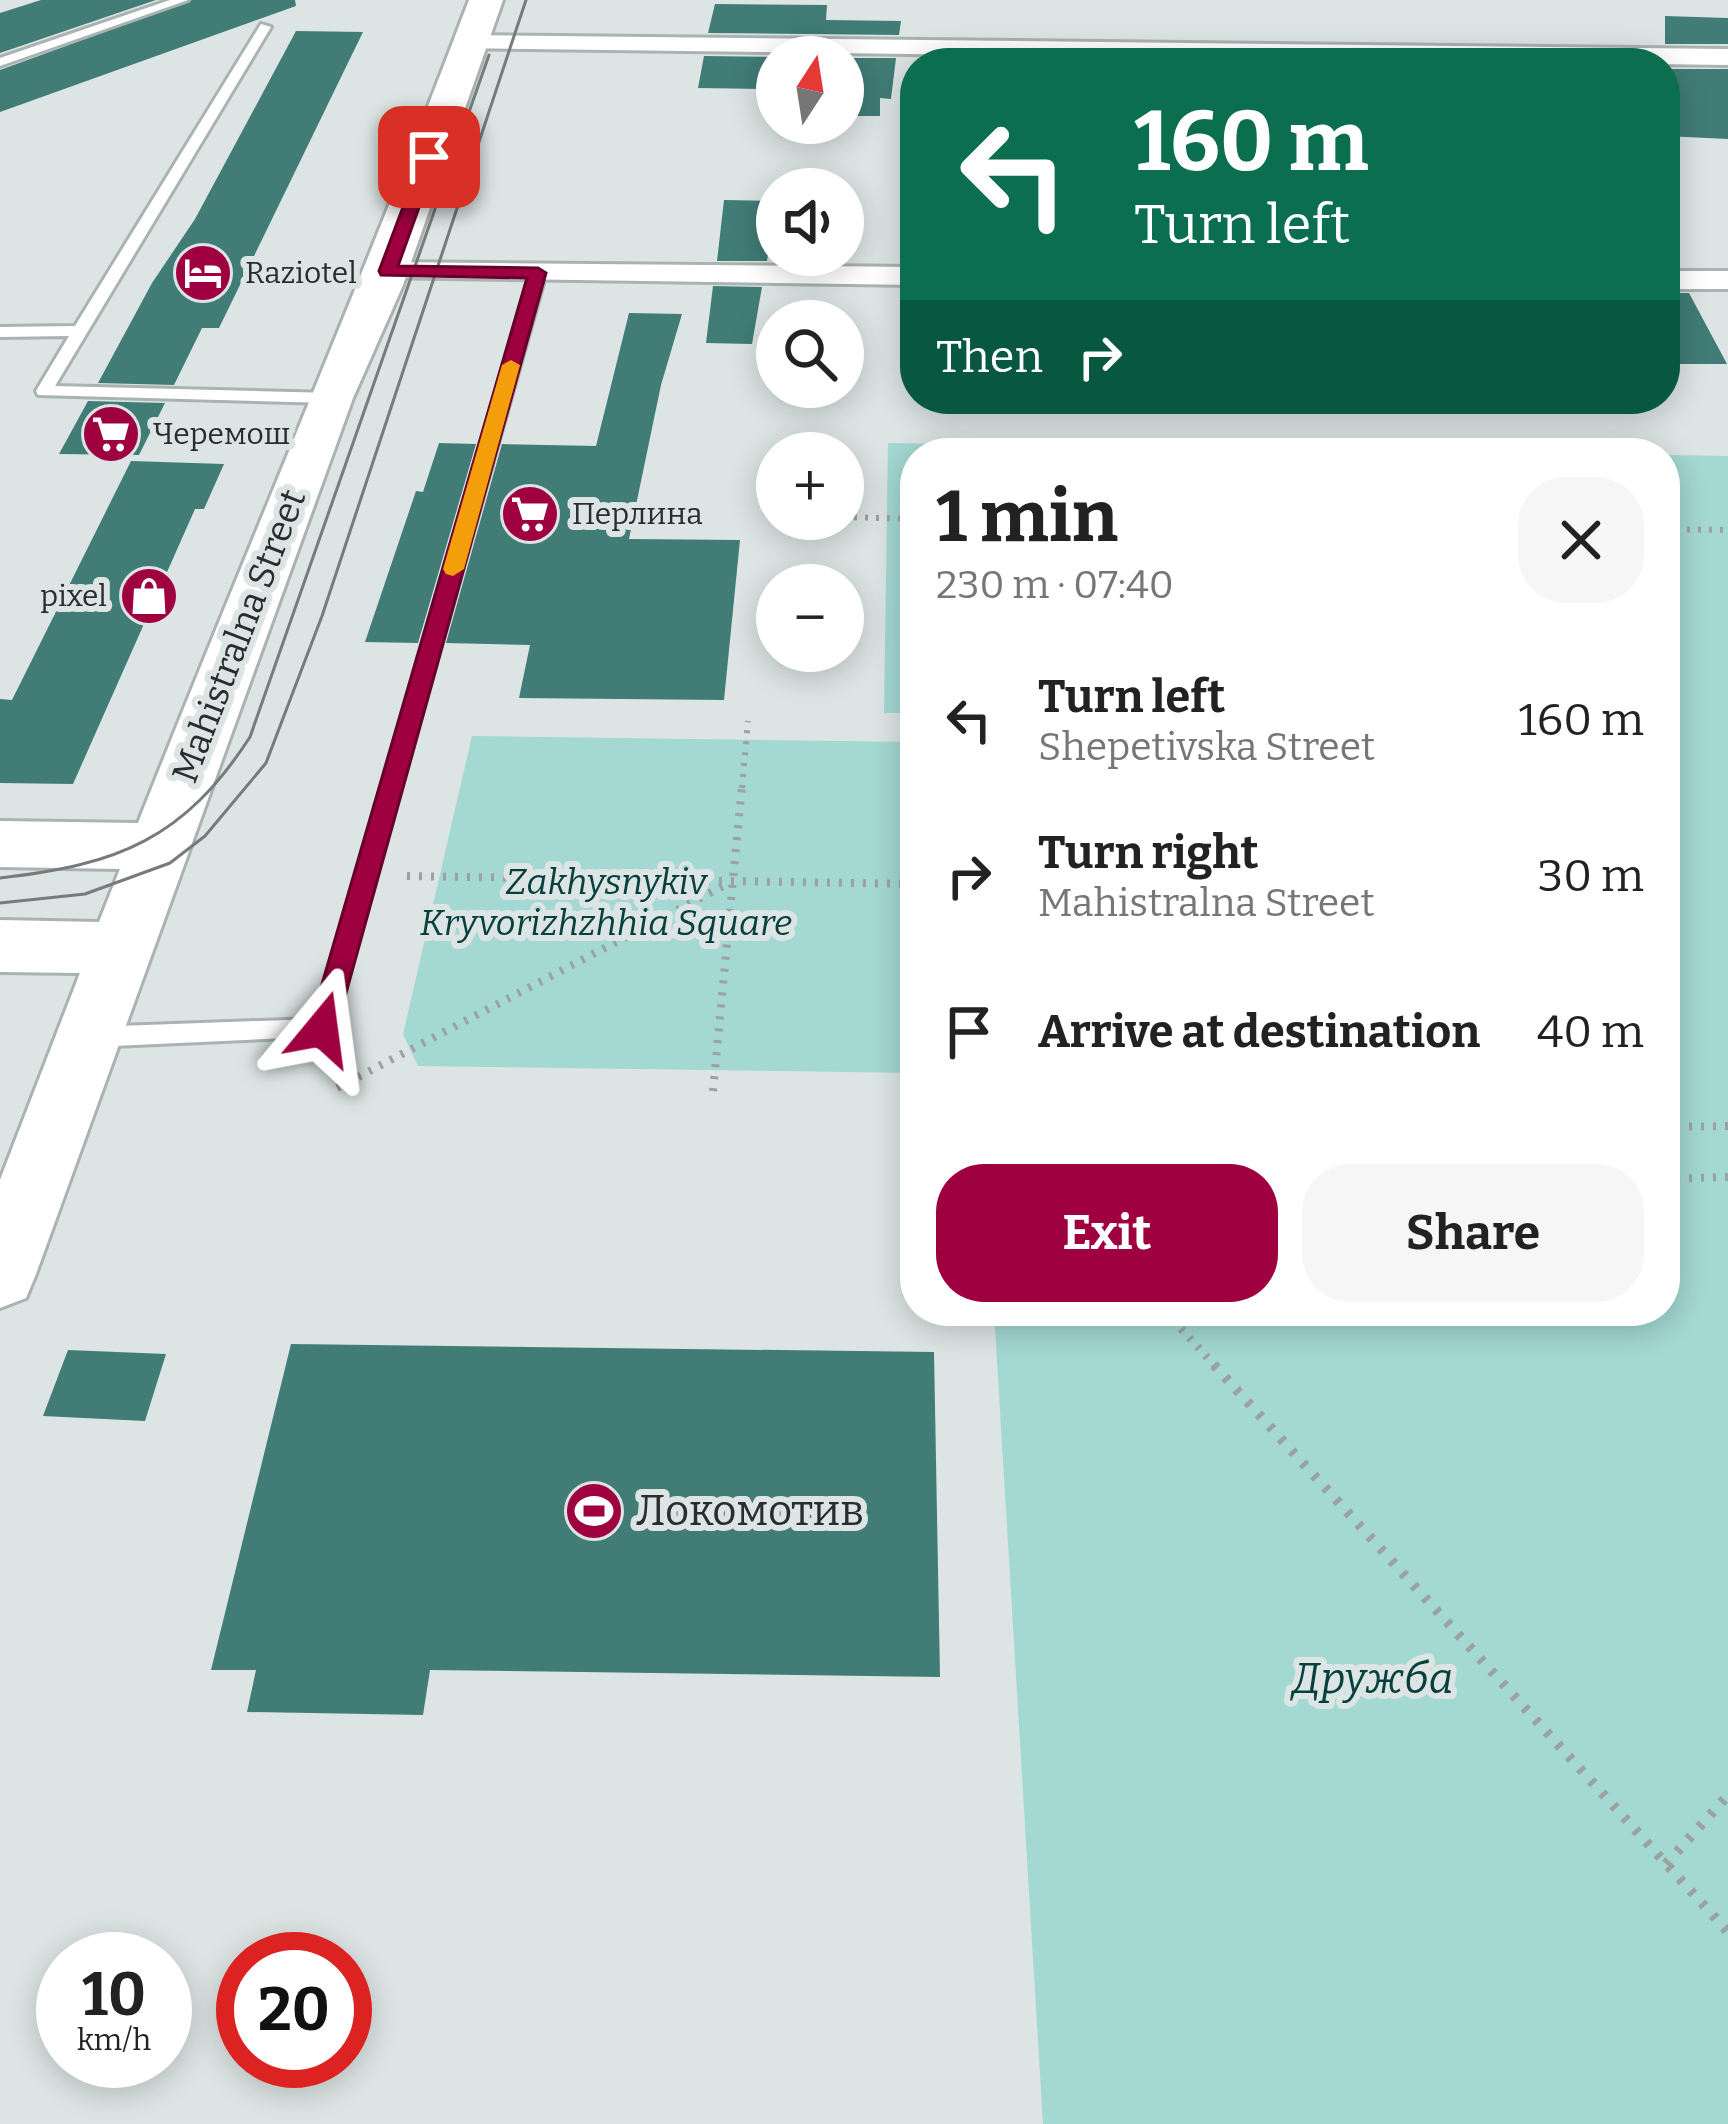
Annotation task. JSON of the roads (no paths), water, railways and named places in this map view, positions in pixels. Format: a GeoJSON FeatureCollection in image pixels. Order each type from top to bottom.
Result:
{"type":"FeatureCollection","features":[{"type":"Feature","properties":{"kind":"main road","name":"Mahistralna Street"},"geometry":{"type":"LineString","coordinates":[[0,1274],[330,398],[388,271],[478,21]]}},
{"type":"Feature","properties":{"kind":"main road"},"geometry":{"type":"LineString","coordinates":[[0,844],[158,847]]}},
{"type":"Feature","properties":{"kind":"main road"},"geometry":{"type":"LineString","coordinates":[[0,946],[120,948]]}},
{"type":"Feature","properties":{"kind":"street"},"geometry":{"type":"LineString","coordinates":[[478,21],[1442,48]]}},
{"type":"Feature","properties":{"kind":"street"},"geometry":{"type":"LineString","coordinates":[[1680,55],[1728,56]]}},
{"type":"Feature","properties":{"kind":"street"},"geometry":{"type":"LineString","coordinates":[[388,271],[900,276]]}},
{"type":"Feature","properties":{"kind":"street"},"geometry":{"type":"LineString","coordinates":[[1680,280],[1728,280]]}},
{"type":"Feature","properties":{"kind":"lane"},"geometry":{"type":"LineString","coordinates":[[0,62],[182,0]]}},
{"type":"Feature","properties":{"kind":"lane"},"geometry":{"type":"LineString","coordinates":[[266,27],[44,391],[330,398]]}},
{"type":"Feature","properties":{"kind":"lane"},"geometry":{"type":"LineString","coordinates":[[87,1037],[322,1029],[538,273]]}},
{"type":"Feature","properties":{"kind":"lane"},"geometry":{"type":"LineString","coordinates":[[0,332],[80,331]]}},
{"type":"Feature","properties":{"kind":"tram line"},"geometry":{"type":"LineString","coordinates":[[0,903],[85,894],[170,863],[205,836],[266,763],[322,616],[526,0]]}},
{"type":"Feature","properties":{"kind":"tram line"},"geometry":{"type":"LineString","coordinates":[[0,878],[80,865],[144,841],[200,800],[250,737],[489,55]]}},
{"type":"Feature","properties":{"kind":"place","name":"Raziotel"},"geometry":{"type":"Point","coordinates":[203,273]}},
{"type":"Feature","properties":{"kind":"place","name":"Черемош"},"geometry":{"type":"Point","coordinates":[111,434]}},
{"type":"Feature","properties":{"kind":"place","name":"Перлина"},"geometry":{"type":"Point","coordinates":[530,514]}},
{"type":"Feature","properties":{"kind":"place","name":"pixel"},"geometry":{"type":"Point","coordinates":[149,596]}},
{"type":"Feature","properties":{"kind":"place","name":"Локомотив"},"geometry":{"type":"Point","coordinates":[594,1511]}},
{"type":"Feature","properties":{"kind":"park label","name":"Zakhysnykiv Kryvorizhzhhia Square"},"geometry":{"type":"Point","coordinates":[606,902]}},
{"type":"Feature","properties":{"kind":"park label","name":"Дружба"},"geometry":{"type":"Point","coordinates":[1373,1679]}}]}
